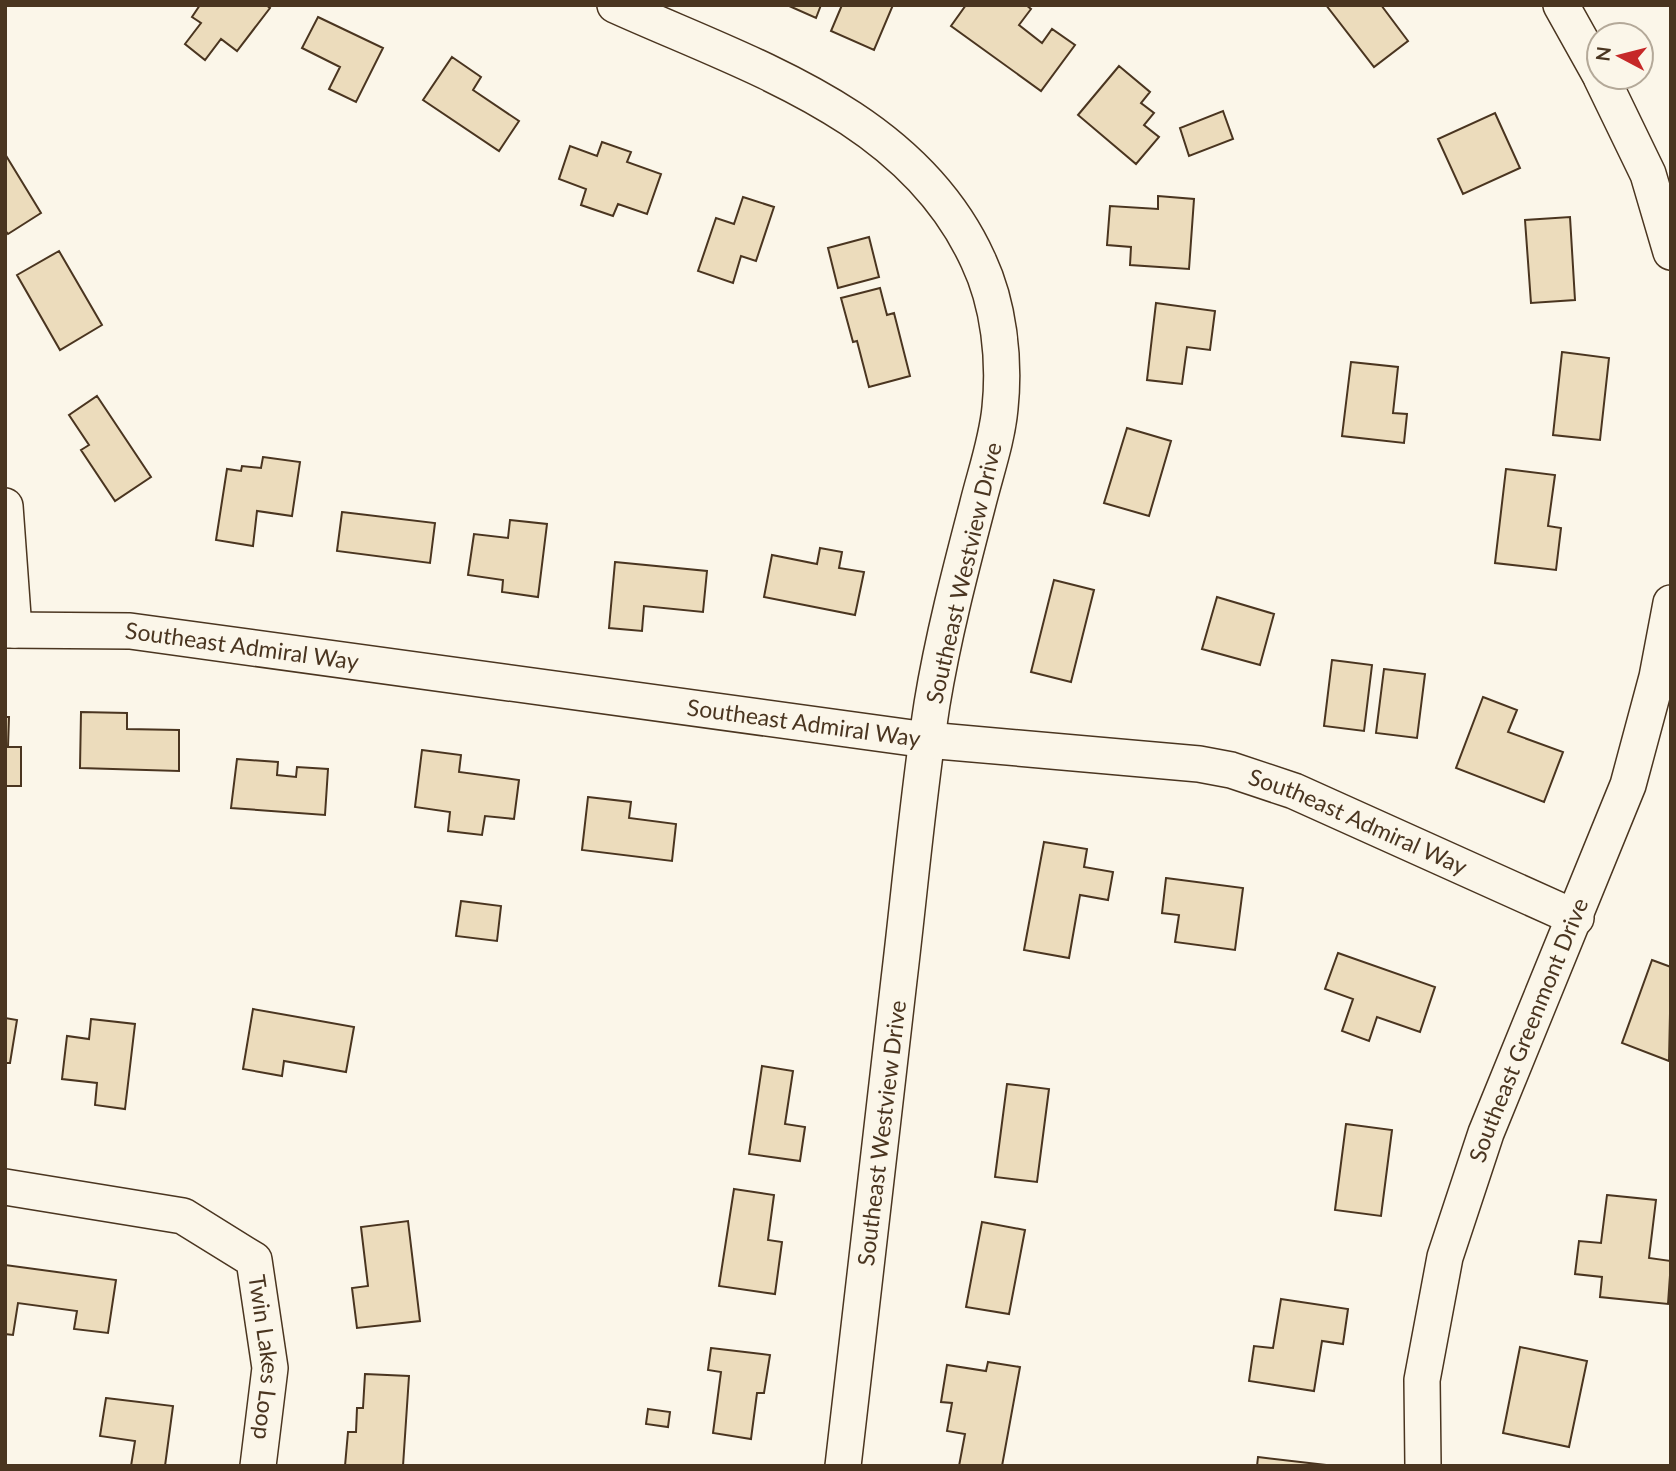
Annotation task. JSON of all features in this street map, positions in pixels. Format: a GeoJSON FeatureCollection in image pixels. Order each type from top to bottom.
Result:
{"type":"FeatureCollection","features":[{"type":"Feature","properties":{"kind":"street","name":"Southeast Westview Drive"},"geometry":{"type":"LineString","coordinates":[[615,5],[800,89],[869,129],[907,160],[933,188],[959,223],[981,264],[999,338],[1000,411],[950,612],[927,740],[843,1466]]}},
{"type":"Feature","properties":{"kind":"street"},"geometry":{"type":"LineString","coordinates":[[1561,5],[1585,48]]}},
{"type":"Feature","properties":{"kind":"street"},"geometry":{"type":"LineString","coordinates":[[1608,91],[1648,174],[1671,251]]}},
{"type":"Feature","properties":{"kind":"street"},"geometry":{"type":"LineString","coordinates":[[5,506],[10,630]]}},
{"type":"Feature","properties":{"kind":"street","name":"Southeast Greenmont Drive"},"geometry":{"type":"LineString","coordinates":[[1423,1466],[1422,1380],[1445,1257],[1486,1133],[1610,835],[1640,745],[1671,603]]}},
{"type":"Feature","properties":{"kind":"street","name":"Southeast Admiral Way"},"geometry":{"type":"LineString","coordinates":[[10,630],[130,631],[927,740],[1169,760],[1231,770],[1294,791],[1576,918]]}},
{"type":"Feature","properties":{"kind":"street","name":"Twin Lakes Loop"},"geometry":{"type":"LineString","coordinates":[[5,1187],[184,1216],[254,1260],[270,1368],[258,1466]]}},
{"type":"Feature","properties":{"kind":"building"},"geometry":{"type":"Polygon","coordinates":[[[200,5],[266,5],[270,8],[237,51],[221,39],[205,60],[185,44],[201,23],[192,17],[200,5]]]}},
{"type":"Feature","properties":{"kind":"building"},"geometry":{"type":"Polygon","coordinates":[[[787,5],[821,5],[816,18],[787,5]]]}},
{"type":"Feature","properties":{"kind":"building"},"geometry":{"type":"Polygon","coordinates":[[[842,5],[893,5],[874,50],[831,31],[842,5]]]}},
{"type":"Feature","properties":{"kind":"building"},"geometry":{"type":"Polygon","coordinates":[[[966,5],[1026,5],[1031,9],[1019,25],[1042,43],[1052,29],[1075,45],[1041,91],[951,26],[966,5]]]}},
{"type":"Feature","properties":{"kind":"building"},"geometry":{"type":"Polygon","coordinates":[[[1326,5],[1381,5],[1408,41],[1374,67],[1326,5]]]}},
{"type":"Feature","properties":{"kind":"building"},"geometry":{"type":"Polygon","coordinates":[[[318,17],[383,48],[356,102],[329,89],[340,67],[302,48],[318,17]]]}},
{"type":"Feature","properties":{"kind":"building"},"geometry":{"type":"Polygon","coordinates":[[[452,57],[481,77],[473,90],[519,121],[499,151],[423,100],[452,57]]]}},
{"type":"Feature","properties":{"kind":"building"},"geometry":{"type":"Polygon","coordinates":[[[1119,66],[1150,92],[1141,103],[1154,113],[1144,125],[1159,137],[1136,164],[1078,115],[1119,66]]]}},
{"type":"Feature","properties":{"kind":"building"},"geometry":{"type":"Polygon","coordinates":[[[1223,111],[1233,139],[1189,156],[1180,128],[1223,111]]]}},
{"type":"Feature","properties":{"kind":"building"},"geometry":{"type":"Polygon","coordinates":[[[1495,113],[1520,168],[1463,194],[1438,139],[1495,113]]]}},
{"type":"Feature","properties":{"kind":"building"},"geometry":{"type":"Polygon","coordinates":[[[602,142],[631,152],[627,162],[661,174],[647,214],[618,204],[613,216],[581,205],[586,189],[559,179],[570,146],[597,156],[602,142]]]}},
{"type":"Feature","properties":{"kind":"building"},"geometry":{"type":"Polygon","coordinates":[[[5,154],[41,213],[8,234],[5,230],[5,154]]]}},
{"type":"Feature","properties":{"kind":"building"},"geometry":{"type":"Polygon","coordinates":[[[1158,196],[1194,199],[1189,269],[1130,265],[1131,247],[1107,245],[1110,206],[1158,209],[1158,196]]]}},
{"type":"Feature","properties":{"kind":"building"},"geometry":{"type":"Polygon","coordinates":[[[743,197],[774,207],[756,261],[741,256],[733,283],[698,271],[716,218],[734,224],[743,197]]]}},
{"type":"Feature","properties":{"kind":"building"},"geometry":{"type":"Polygon","coordinates":[[[1570,217],[1575,300],[1531,303],[1525,220],[1570,217]]]}},
{"type":"Feature","properties":{"kind":"building"},"geometry":{"type":"Polygon","coordinates":[[[869,237],[879,277],[838,288],[828,248],[869,237]]]}},
{"type":"Feature","properties":{"kind":"building"},"geometry":{"type":"Polygon","coordinates":[[[59,251],[102,325],[60,350],[17,275],[59,251]]]}},
{"type":"Feature","properties":{"kind":"building"},"geometry":{"type":"Polygon","coordinates":[[[880,288],[887,315],[894,313],[910,376],[869,387],[857,341],[853,342],[841,298],[880,288]]]}},
{"type":"Feature","properties":{"kind":"building"},"geometry":{"type":"Polygon","coordinates":[[[1156,303],[1215,311],[1210,350],[1187,347],[1182,384],[1147,380],[1156,303]]]}},
{"type":"Feature","properties":{"kind":"building"},"geometry":{"type":"Polygon","coordinates":[[[1562,352],[1609,358],[1600,440],[1553,435],[1562,352]]]}},
{"type":"Feature","properties":{"kind":"building"},"geometry":{"type":"Polygon","coordinates":[[[1351,362],[1398,367],[1393,413],[1407,414],[1404,443],[1342,436],[1351,362]]]}},
{"type":"Feature","properties":{"kind":"building"},"geometry":{"type":"Polygon","coordinates":[[[97,396],[151,477],[115,501],[81,450],[89,445],[69,415],[97,396]]]}},
{"type":"Feature","properties":{"kind":"building"},"geometry":{"type":"Polygon","coordinates":[[[1127,428],[1171,441],[1149,516],[1104,503],[1127,428]]]}},
{"type":"Feature","properties":{"kind":"building"},"geometry":{"type":"Polygon","coordinates":[[[263,457],[300,462],[292,516],[257,511],[253,546],[216,540],[227,469],[241,471],[242,466],[261,468],[263,457]]]}},
{"type":"Feature","properties":{"kind":"building"},"geometry":{"type":"Polygon","coordinates":[[[1506,469],[1555,475],[1548,526],[1561,528],[1556,570],[1495,563],[1506,469]]]}},
{"type":"Feature","properties":{"kind":"building"},"geometry":{"type":"Polygon","coordinates":[[[342,512],[435,523],[430,563],[337,551],[342,512]]]}},
{"type":"Feature","properties":{"kind":"building"},"geometry":{"type":"Polygon","coordinates":[[[510,520],[547,524],[538,597],[502,592],[503,580],[468,575],[474,534],[508,538],[510,520]]]}},
{"type":"Feature","properties":{"kind":"building"},"geometry":{"type":"Polygon","coordinates":[[[820,548],[842,552],[839,568],[864,572],[855,615],[764,597],[772,555],[817,564],[820,548]]]}},
{"type":"Feature","properties":{"kind":"building"},"geometry":{"type":"Polygon","coordinates":[[[615,562],[707,571],[703,612],[644,606],[642,631],[609,628],[615,562]]]}},
{"type":"Feature","properties":{"kind":"building"},"geometry":{"type":"Polygon","coordinates":[[[1054,580],[1094,590],[1071,682],[1031,672],[1054,580]]]}},
{"type":"Feature","properties":{"kind":"building"},"geometry":{"type":"Polygon","coordinates":[[[1217,597],[1274,614],[1260,665],[1202,649],[1217,597]]]}},
{"type":"Feature","properties":{"kind":"building"},"geometry":{"type":"Polygon","coordinates":[[[1332,660],[1372,665],[1364,731],[1324,726],[1332,660]]]}},
{"type":"Feature","properties":{"kind":"building"},"geometry":{"type":"Polygon","coordinates":[[[1384,669],[1425,674],[1417,738],[1376,733],[1384,669]]]}},
{"type":"Feature","properties":{"kind":"building"},"geometry":{"type":"Polygon","coordinates":[[[1483,697],[1517,710],[1508,732],[1563,752],[1544,802],[1456,768],[1483,697]]]}},
{"type":"Feature","properties":{"kind":"building"},"geometry":{"type":"Polygon","coordinates":[[[81,712],[127,713],[127,729],[179,730],[179,771],[80,768],[81,712]]]}},
{"type":"Feature","properties":{"kind":"building"},"geometry":{"type":"Polygon","coordinates":[[[5,717],[9,717],[8,747],[21,747],[21,786],[5,786],[5,717]]]}},
{"type":"Feature","properties":{"kind":"building"},"geometry":{"type":"Polygon","coordinates":[[[422,750],[461,755],[459,772],[519,780],[514,819],[485,816],[482,835],[448,831],[450,812],[415,807],[422,750]]]}},
{"type":"Feature","properties":{"kind":"building"},"geometry":{"type":"Polygon","coordinates":[[[237,759],[278,762],[277,775],[296,777],[297,767],[328,769],[325,815],[231,808],[237,759]]]}},
{"type":"Feature","properties":{"kind":"building"},"geometry":{"type":"Polygon","coordinates":[[[588,797],[631,802],[629,818],[676,824],[672,861],[582,850],[588,797]]]}},
{"type":"Feature","properties":{"kind":"building"},"geometry":{"type":"Polygon","coordinates":[[[1044,842],[1087,849],[1084,867],[1113,872],[1108,900],[1080,895],[1069,958],[1024,950],[1044,842]]]}},
{"type":"Feature","properties":{"kind":"building"},"geometry":{"type":"Polygon","coordinates":[[[1166,878],[1243,888],[1235,950],[1175,942],[1179,915],[1162,913],[1166,878]]]}},
{"type":"Feature","properties":{"kind":"building"},"geometry":{"type":"Polygon","coordinates":[[[461,901],[501,906],[497,941],[456,936],[461,901]]]}},
{"type":"Feature","properties":{"kind":"building"},"geometry":{"type":"Polygon","coordinates":[[[1338,953],[1435,987],[1420,1032],[1377,1017],[1369,1041],[1342,1031],[1353,999],[1325,989],[1338,953]]]}},
{"type":"Feature","properties":{"kind":"building"},"geometry":{"type":"Polygon","coordinates":[[[1652,960],[1671,967],[1669,1061],[1622,1043],[1652,960]]]}},
{"type":"Feature","properties":{"kind":"building"},"geometry":{"type":"Polygon","coordinates":[[[253,1009],[354,1027],[346,1072],[284,1061],[282,1076],[243,1069],[253,1009]]]}},
{"type":"Feature","properties":{"kind":"building"},"geometry":{"type":"Polygon","coordinates":[[[5,1018],[17,1020],[10,1063],[5,1063],[5,1018]]]}},
{"type":"Feature","properties":{"kind":"building"},"geometry":{"type":"Polygon","coordinates":[[[91,1019],[135,1024],[125,1109],[95,1105],[97,1083],[62,1079],[67,1036],[89,1039],[91,1019]]]}},
{"type":"Feature","properties":{"kind":"building"},"geometry":{"type":"Polygon","coordinates":[[[762,1066],[793,1071],[785,1124],[805,1127],[800,1161],[749,1154],[762,1066]]]}},
{"type":"Feature","properties":{"kind":"building"},"geometry":{"type":"Polygon","coordinates":[[[1007,1084],[1049,1089],[1037,1182],[995,1177],[1007,1084]]]}},
{"type":"Feature","properties":{"kind":"building"},"geometry":{"type":"Polygon","coordinates":[[[1346,1124],[1392,1130],[1381,1216],[1335,1210],[1346,1124]]]}},
{"type":"Feature","properties":{"kind":"building"},"geometry":{"type":"Polygon","coordinates":[[[734,1189],[774,1195],[768,1240],[782,1242],[775,1294],[719,1286],[734,1189]]]}},
{"type":"Feature","properties":{"kind":"building"},"geometry":{"type":"Polygon","coordinates":[[[1607,1195],[1656,1200],[1649,1258],[1671,1261],[1668,1304],[1600,1297],[1602,1277],[1575,1274],[1579,1241],[1601,1243],[1607,1195]]]}},
{"type":"Feature","properties":{"kind":"building"},"geometry":{"type":"Polygon","coordinates":[[[408,1221],[420,1321],[357,1328],[352,1288],[368,1286],[361,1227],[408,1221]]]}},
{"type":"Feature","properties":{"kind":"building"},"geometry":{"type":"Polygon","coordinates":[[[982,1222],[1025,1230],[1009,1314],[966,1307],[982,1222]]]}},
{"type":"Feature","properties":{"kind":"building"},"geometry":{"type":"Polygon","coordinates":[[[5,1265],[116,1280],[108,1333],[74,1329],[77,1311],[18,1303],[13,1335],[5,1334],[5,1265]]]}},
{"type":"Feature","properties":{"kind":"building"},"geometry":{"type":"Polygon","coordinates":[[[1281,1299],[1348,1309],[1343,1344],[1322,1341],[1314,1391],[1249,1381],[1254,1346],[1273,1348],[1281,1299]]]}},
{"type":"Feature","properties":{"kind":"building"},"geometry":{"type":"Polygon","coordinates":[[[1520,1347],[1587,1361],[1569,1447],[1503,1433],[1520,1347]]]}},
{"type":"Feature","properties":{"kind":"building"},"geometry":{"type":"Polygon","coordinates":[[[711,1348],[770,1355],[764,1393],[757,1393],[751,1439],[713,1433],[721,1372],[708,1370],[711,1348]]]}},
{"type":"Feature","properties":{"kind":"building"},"geometry":{"type":"Polygon","coordinates":[[[988,1362],[1020,1367],[1002,1466],[959,1466],[965,1434],[947,1431],[952,1403],[941,1402],[947,1365],[986,1371],[988,1362]]]}},
{"type":"Feature","properties":{"kind":"building"},"geometry":{"type":"Polygon","coordinates":[[[365,1374],[409,1376],[403,1466],[345,1466],[348,1432],[356,1432],[357,1408],[363,1408],[365,1374]]]}},
{"type":"Feature","properties":{"kind":"building"},"geometry":{"type":"Polygon","coordinates":[[[106,1398],[173,1406],[165,1466],[131,1466],[135,1441],[100,1436],[106,1398]]]}},
{"type":"Feature","properties":{"kind":"building"},"geometry":{"type":"Polygon","coordinates":[[[648,1409],[670,1412],[668,1427],[646,1424],[648,1409]]]}},
{"type":"Feature","properties":{"kind":"building"},"geometry":{"type":"Polygon","coordinates":[[[1258,1457],[1335,1466],[1257,1466],[1258,1457]]]}}]}
